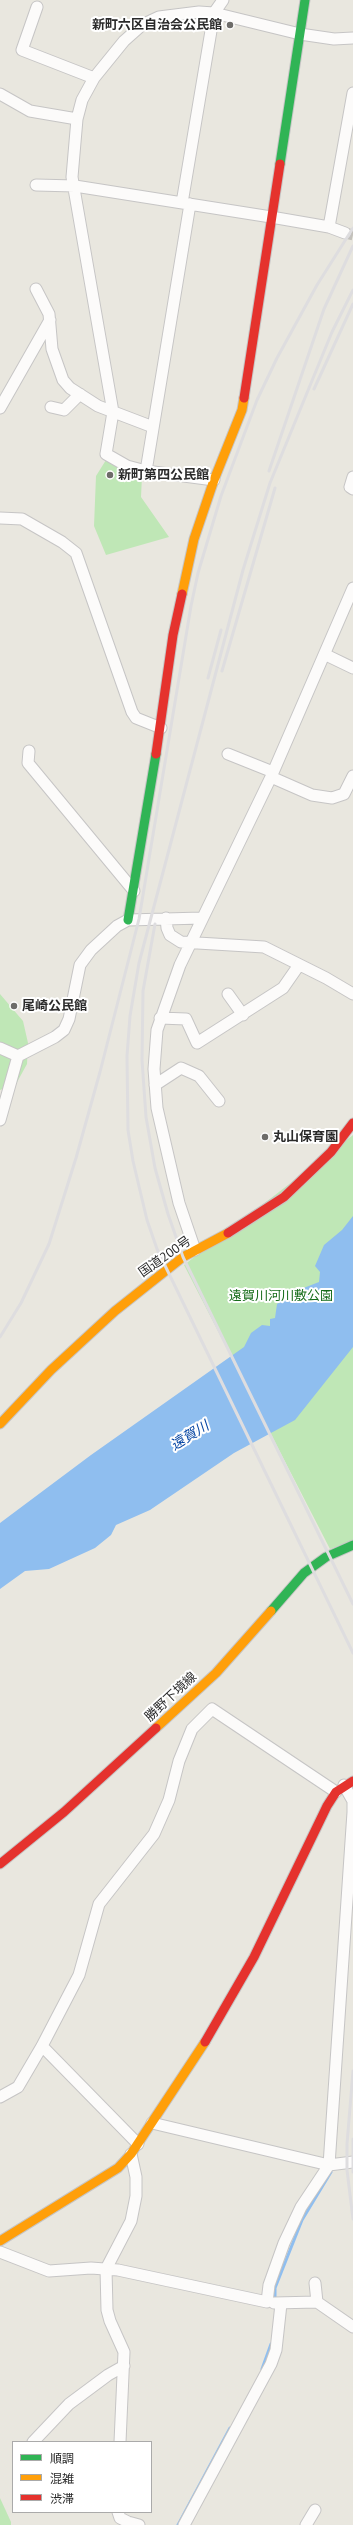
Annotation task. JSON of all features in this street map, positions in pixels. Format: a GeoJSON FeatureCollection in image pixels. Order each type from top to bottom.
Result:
{"type":"FeatureCollection","features":[{"type":"Feature","properties":{"kind":"main road"},"geometry":{"type":"LineString","coordinates":[[128,920],[161,728],[173,635],[194,539],[214,480],[242,410],[270,217],[305,0]]}},
{"type":"Feature","properties":{"kind":"main road","name":"国道200号"},"geometry":{"type":"LineString","coordinates":[[0,1424],[50,1370],[115,1311],[183,1257],[241,1226],[284,1197],[331,1152],[353,1123]]}},
{"type":"Feature","properties":{"kind":"main road","name":"勝野下境線"},"geometry":{"type":"LineString","coordinates":[[0,1864],[64,1812],[216,1673],[304,1573],[326,1557],[353,1545]]}},
{"type":"Feature","properties":{"kind":"main road"},"geometry":{"type":"LineString","coordinates":[[0,2241],[102,2179],[118,2168],[131,2154],[198,2054],[254,1957],[344,1786]]}},
{"type":"Feature","properties":{"kind":"street"},"geometry":{"type":"LineString","coordinates":[[146,471],[214,13],[223,0]]}},
{"type":"Feature","properties":{"kind":"street"},"geometry":{"type":"LineString","coordinates":[[37,7],[22,50],[94,78]]}},
{"type":"Feature","properties":{"kind":"street"},"geometry":{"type":"LineString","coordinates":[[214,480],[146,471],[126,466],[106,454],[113,412],[76,186],[72,176],[77,119],[82,100],[94,78],[124,41],[142,25],[159,17],[176,14],[214,13],[300,34],[334,39],[353,38]]}},
{"type":"Feature","properties":{"kind":"street"},"geometry":{"type":"LineString","coordinates":[[329,227],[353,93]]}},
{"type":"Feature","properties":{"kind":"street"},"geometry":{"type":"LineString","coordinates":[[0,94],[30,111],[77,119]]}},
{"type":"Feature","properties":{"kind":"street"},"geometry":{"type":"LineString","coordinates":[[36,186],[76,186],[329,227],[345,233]]}},
{"type":"Feature","properties":{"kind":"street"},"geometry":{"type":"LineString","coordinates":[[36,290],[50,320],[52,349],[63,380],[80,394],[113,412],[153,427]]}},
{"type":"Feature","properties":{"kind":"street"},"geometry":{"type":"LineString","coordinates":[[0,408],[50,320]]}},
{"type":"Feature","properties":{"kind":"street"},"geometry":{"type":"LineString","coordinates":[[51,407],[64,410],[80,394]]}},
{"type":"Feature","properties":{"kind":"street"},"geometry":{"type":"LineString","coordinates":[[353,477],[350,487],[353,489]]}},
{"type":"Feature","properties":{"kind":"street"},"geometry":{"type":"LineString","coordinates":[[0,518],[22,519],[62,542],[76,553],[132,712],[136,718],[161,728]]}},
{"type":"Feature","properties":{"kind":"street"},"geometry":{"type":"LineString","coordinates":[[195,1250],[179,1203],[164,1144],[155,1085],[156,1030],[168,992],[202,918],[272,775],[326,655],[353,588]]}},
{"type":"Feature","properties":{"kind":"street"},"geometry":{"type":"LineString","coordinates":[[326,655],[353,668]]}},
{"type":"Feature","properties":{"kind":"street"},"geometry":{"type":"LineString","coordinates":[[30,751],[28,762],[134,890]]}},
{"type":"Feature","properties":{"kind":"street"},"geometry":{"type":"LineString","coordinates":[[228,754],[312,795],[332,798],[344,794],[353,776]]}},
{"type":"Feature","properties":{"kind":"street"},"geometry":{"type":"LineString","coordinates":[[166,918],[167,928],[176,940],[264,947],[353,994]]}},
{"type":"Feature","properties":{"kind":"street"},"geometry":{"type":"LineString","coordinates":[[0,1120],[18,1056],[55,1037],[64,1030],[69,1019],[80,965],[96,945],[117,926],[128,920],[202,918]]}},
{"type":"Feature","properties":{"kind":"street"},"geometry":{"type":"LineString","coordinates":[[160,1018],[186,1019],[197,1043],[283,988],[299,965]]}},
{"type":"Feature","properties":{"kind":"street"},"geometry":{"type":"LineString","coordinates":[[228,994],[243,1015]]}},
{"type":"Feature","properties":{"kind":"street"},"geometry":{"type":"LineString","coordinates":[[0,1048],[18,1056]]}},
{"type":"Feature","properties":{"kind":"street"},"geometry":{"type":"LineString","coordinates":[[155,1085],[181,1068],[199,1076],[218,1101]]}},
{"type":"Feature","properties":{"kind":"street"},"geometry":{"type":"LineString","coordinates":[[0,2097],[18,2087],[42,2046],[79,1975],[99,1904],[154,1834],[169,1800],[179,1761],[192,1730],[212,1708],[344,1786],[353,1801],[329,2165],[301,2207],[284,2243],[269,2285],[275,2303],[276,2350],[271,2364],[184,2525]]}},
{"type":"Feature","properties":{"kind":"street"},"geometry":{"type":"LineString","coordinates":[[42,2046],[138,2144]]}},
{"type":"Feature","properties":{"kind":"street"},"geometry":{"type":"LineString","coordinates":[[152,2123],[329,2165],[353,2162]]}},
{"type":"Feature","properties":{"kind":"street"},"geometry":{"type":"LineString","coordinates":[[120,2441],[124,2352],[110,2321],[107,2310],[106,2269],[131,2221],[136,2196],[136,2177],[131,2154]]}},
{"type":"Feature","properties":{"kind":"street"},"geometry":{"type":"LineString","coordinates":[[0,2252],[49,2271],[118,2270],[275,2303],[317,2302],[353,2327]]}},
{"type":"Feature","properties":{"kind":"street"},"geometry":{"type":"LineString","coordinates":[[315,2283],[317,2302]]}},
{"type":"Feature","properties":{"kind":"street"},"geometry":{"type":"LineString","coordinates":[[33,2441],[69,2404],[108,2375],[124,2366]]}},
{"type":"Feature","properties":{"kind":"street"},"geometry":{"type":"LineString","coordinates":[[306,2525],[316,2510]]}},
{"type":"Feature","properties":{"kind":"street"},"geometry":{"type":"LineString","coordinates":[[118,2518],[139,2525]]}},
{"type":"Feature","properties":{"kind":"green space"},"geometry":{"type":"Polygon","coordinates":[[[106,460],[142,476],[141,497],[169,537],[106,555],[94,526],[96,476],[106,460]]]}},
{"type":"Feature","properties":{"kind":"green space"},"geometry":{"type":"Polygon","coordinates":[[[0,994],[23,1021],[28,1043],[27,1064],[16,1084],[0,1090],[0,994]]]}},
{"type":"Feature","properties":{"kind":"green space","name":"遠賀川河川敷公園"},"geometry":{"type":"Polygon","coordinates":[[[353,1135],[353,1540],[330,1549],[184,1265],[353,1135]]]}},
{"type":"Feature","properties":{"kind":"green space"},"geometry":{"type":"Polygon","coordinates":[[[0,2498],[11,2522],[11,2525],[0,2525],[0,2498]]]}},
{"type":"Feature","properties":{"kind":"water","name":"遠賀川"},"geometry":{"type":"Polygon","coordinates":[[[353,1216],[353,1347],[295,1420],[234,1453],[150,1510],[116,1525],[111,1535],[95,1548],[49,1569],[25,1571],[0,1589],[0,1523],[91,1455],[244,1347],[251,1333],[262,1325],[270,1326],[270,1319],[275,1318],[277,1304],[301,1289],[319,1282],[320,1272],[315,1266],[324,1245],[342,1230],[353,1216]]]}},
{"type":"Feature","properties":{"kind":"waterway"},"geometry":{"type":"LineString","coordinates":[[275,2301],[275,2288],[302,2220],[331,2172]]}},
{"type":"Feature","properties":{"kind":"waterway"},"geometry":{"type":"LineString","coordinates":[[262,2369],[271,2344]]}},
{"type":"Feature","properties":{"kind":"waterway"},"geometry":{"type":"LineString","coordinates":[[178,2525],[230,2428]]}},
{"type":"Feature","properties":{"kind":"tunnel"},"geometry":{"type":"LineString","coordinates":[[345,233],[353,235]]}},
{"type":"Feature","properties":{"kind":"railway"},"geometry":{"type":"LineString","coordinates":[[0,1337],[21,1303],[49,1244],[76,1158],[100,1072],[139,919],[191,606],[198,573],[221,496],[257,400],[277,358],[317,285],[353,228]]}},
{"type":"Feature","properties":{"kind":"railway"},"geometry":{"type":"LineString","coordinates":[[269,471],[324,309],[353,246]]}},
{"type":"Feature","properties":{"kind":"railway"},"geometry":{"type":"LineString","coordinates":[[353,290],[332,332],[270,483],[243,570],[139,963],[130,1016],[127,1056],[128,1130],[133,1161],[147,1220],[157,1249],[353,1653]]}},
{"type":"Feature","properties":{"kind":"railway"},"geometry":{"type":"LineString","coordinates":[[314,389],[353,304]]}},
{"type":"Feature","properties":{"kind":"railway"},"geometry":{"type":"LineString","coordinates":[[222,671],[275,488]]}},
{"type":"Feature","properties":{"kind":"railway"},"geometry":{"type":"LineString","coordinates":[[208,678],[221,630]]}},
{"type":"Feature","properties":{"kind":"railway"},"geometry":{"type":"LineString","coordinates":[[155,924],[143,991],[142,1060],[146,1117],[155,1168],[168,1214],[183,1257],[353,1604]]}},
{"type":"Feature","properties":{"kind":"railway"},"geometry":{"type":"LineString","coordinates":[[353,2071],[347,2144],[347,2170],[353,2219]]}},
{"type":"Feature","properties":{"kind":"railway"},"geometry":{"type":"LineString","coordinates":[[353,2139],[353,2172]]}},
{"type":"Feature","properties":{"kind":"traffic: fast"},"geometry":{"type":"LineString","coordinates":[[280,164],[305,0]]}},
{"type":"Feature","properties":{"kind":"traffic: fast"},"geometry":{"type":"LineString","coordinates":[[128,920],[156,754]]}},
{"type":"Feature","properties":{"kind":"traffic: fast"},"geometry":{"type":"LineString","coordinates":[[271,1611],[304,1573],[326,1557],[353,1545]]}},
{"type":"Feature","properties":{"kind":"traffic: slow"},"geometry":{"type":"LineString","coordinates":[[182,594],[194,539],[214,480],[242,410],[244,398]]}},
{"type":"Feature","properties":{"kind":"traffic: slow"},"geometry":{"type":"LineString","coordinates":[[0,1424],[51,1370],[115,1311],[183,1257],[228,1233]]}},
{"type":"Feature","properties":{"kind":"traffic: slow"},"geometry":{"type":"LineString","coordinates":[[156,1728],[216,1673],[271,1611]]}},
{"type":"Feature","properties":{"kind":"traffic: slow"},"geometry":{"type":"LineString","coordinates":[[0,2241],[118,2168],[131,2154],[205,2042]]}},
{"type":"Feature","properties":{"kind":"traffic: jam"},"geometry":{"type":"LineString","coordinates":[[244,398],[280,164]]}},
{"type":"Feature","properties":{"kind":"traffic: jam"},"geometry":{"type":"LineString","coordinates":[[156,754],[173,635],[182,594]]}},
{"type":"Feature","properties":{"kind":"traffic: jam"},"geometry":{"type":"LineString","coordinates":[[228,1233],[284,1197],[331,1152],[353,1123]]}},
{"type":"Feature","properties":{"kind":"traffic: jam"},"geometry":{"type":"LineString","coordinates":[[0,1864],[64,1812],[156,1728]]}},
{"type":"Feature","properties":{"kind":"traffic: jam"},"geometry":{"type":"LineString","coordinates":[[205,2042],[254,1957],[327,1806],[336,1792],[353,1781]]}},
{"type":"Feature","properties":{"kind":"place","name":"新町六区自治会公民館"},"geometry":{"type":"Point","coordinates":[230,25]}},
{"type":"Feature","properties":{"kind":"place","name":"新町第四公民館"},"geometry":{"type":"Point","coordinates":[110,475]}},
{"type":"Feature","properties":{"kind":"place","name":"尾崎公民館"},"geometry":{"type":"Point","coordinates":[14,1006]}},
{"type":"Feature","properties":{"kind":"place","name":"丸山保育園"},"geometry":{"type":"Point","coordinates":[265,1137]}}]}
